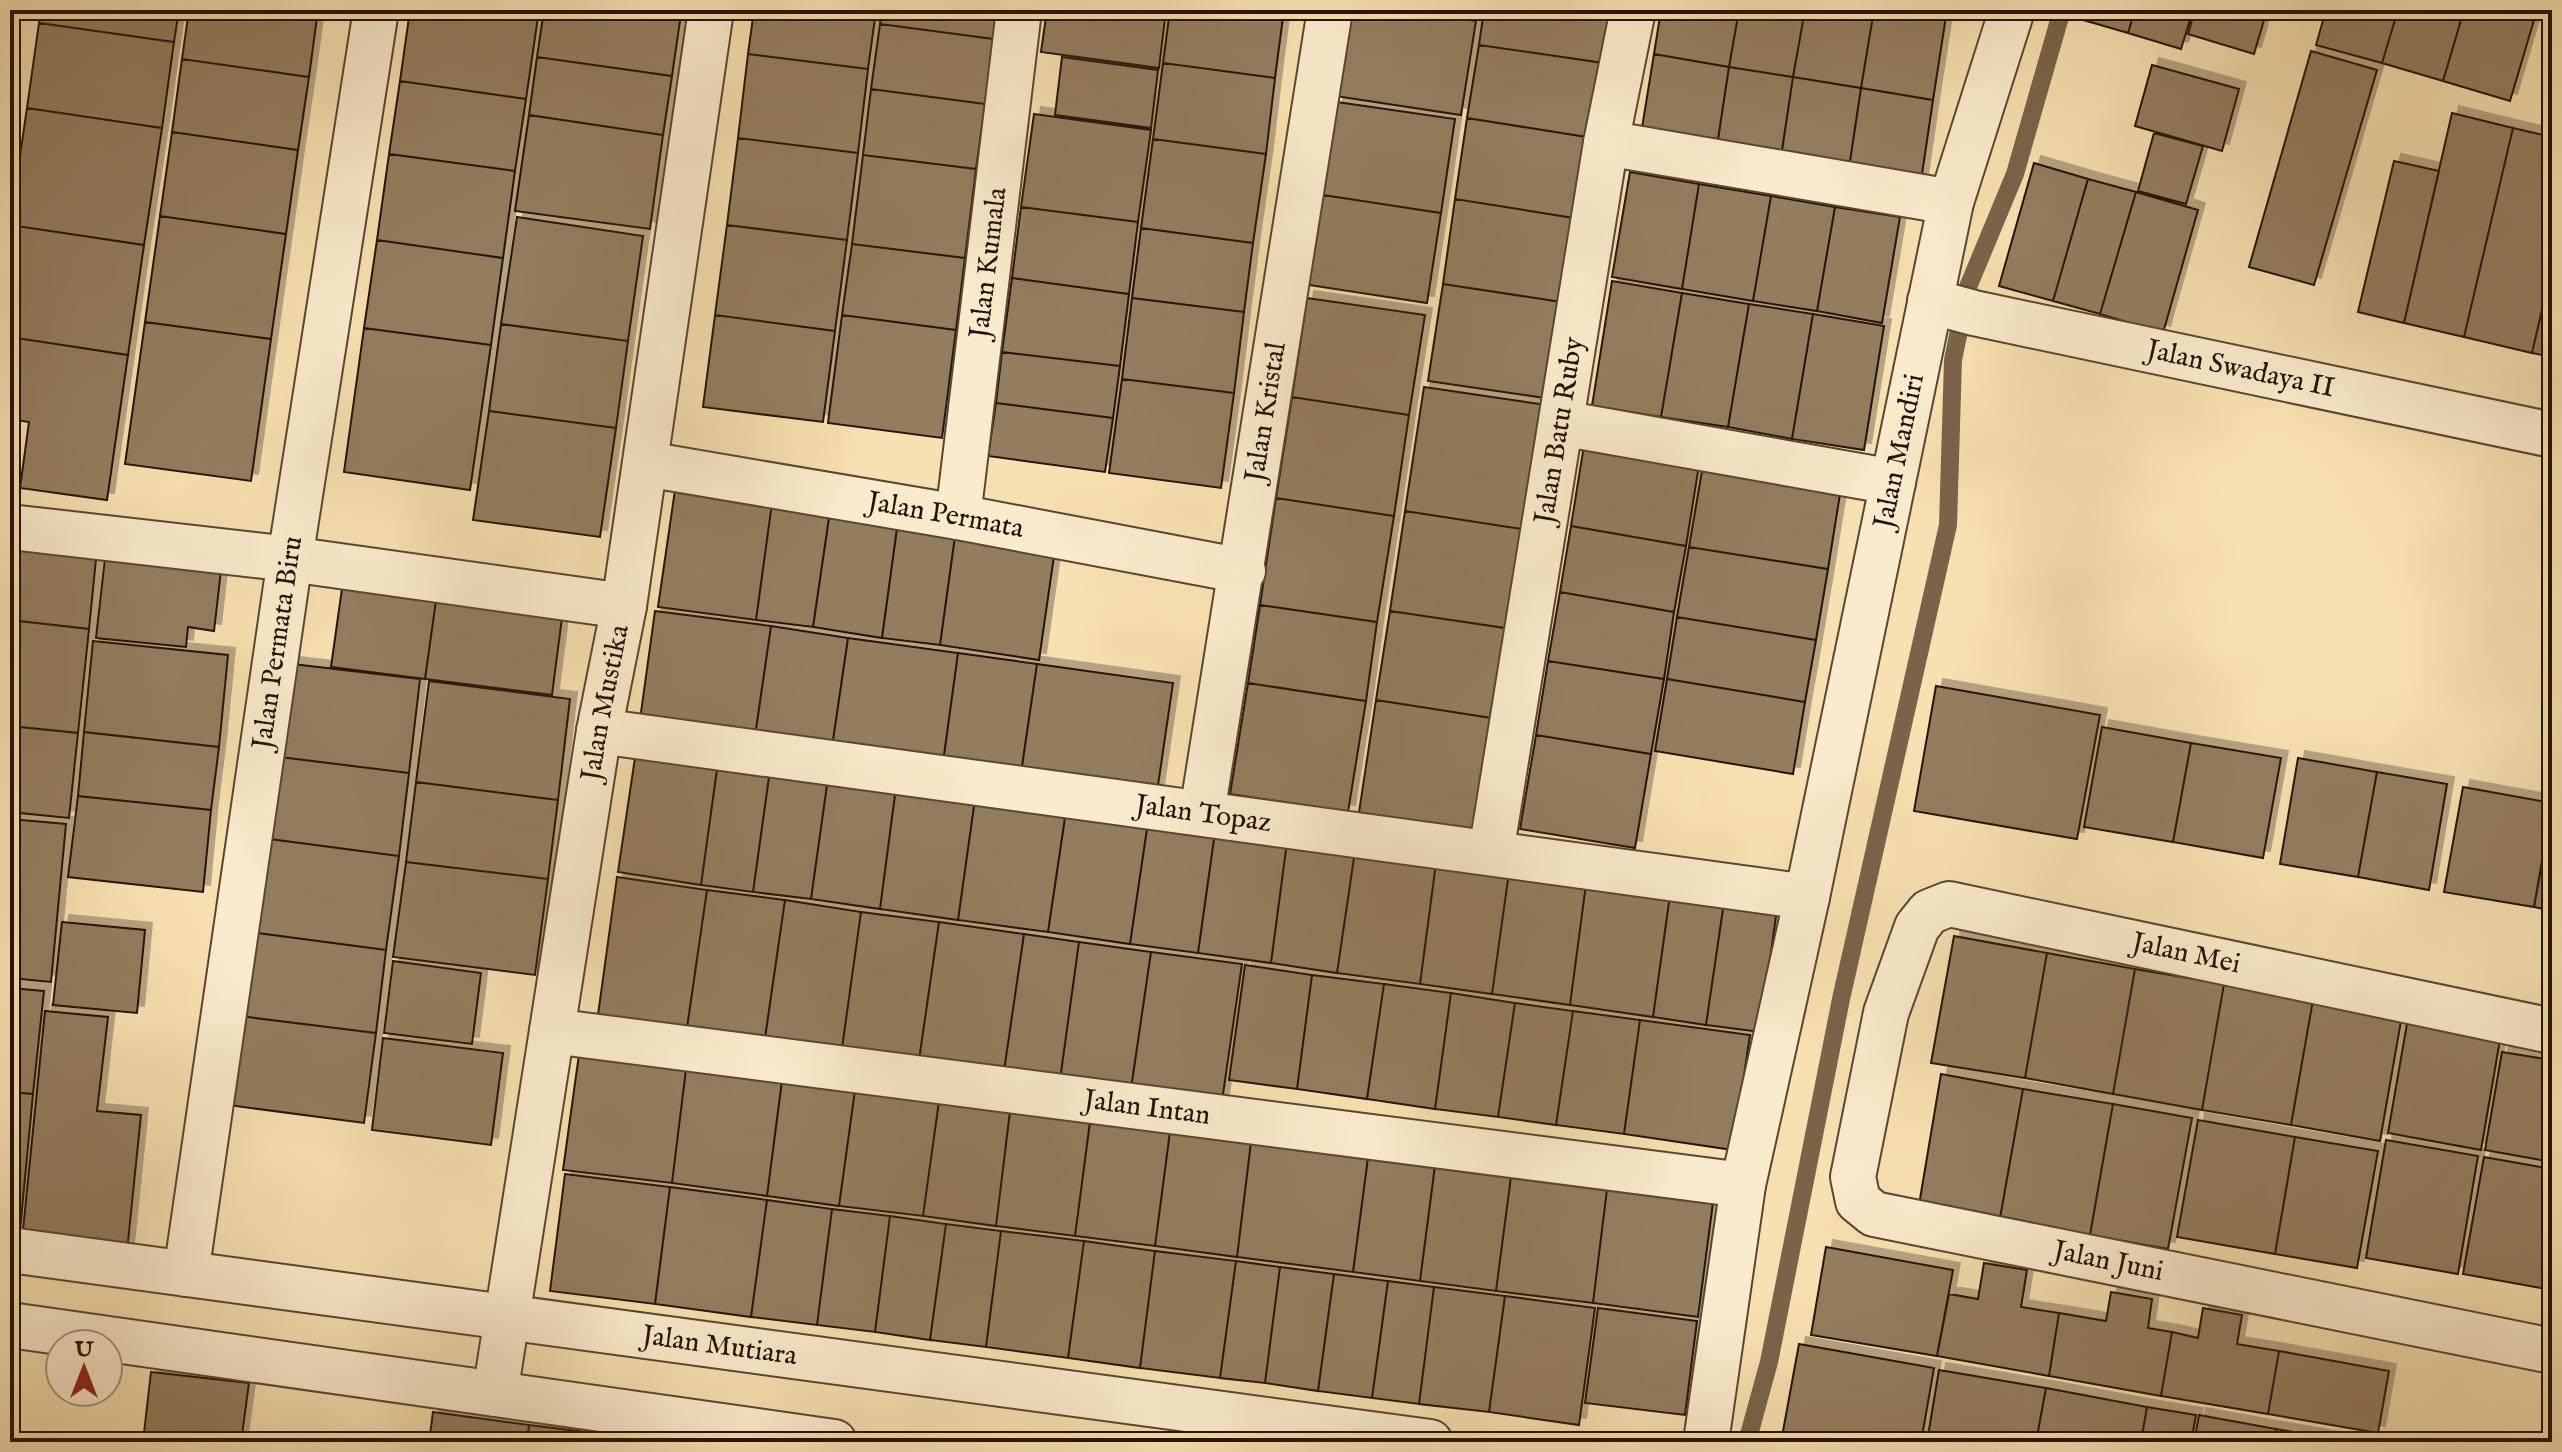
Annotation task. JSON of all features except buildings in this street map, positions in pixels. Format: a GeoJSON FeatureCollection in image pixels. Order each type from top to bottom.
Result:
{"type":"FeatureCollection","features":[{"type":"Feature","properties":{"kind":"street","name":"Jalan Permata Biru"},"geometry":{"type":"LineString","coordinates":[[186,1274],[290,559],[376,10]]}},
{"type":"Feature","properties":{"kind":"street","name":"Jalan Mustika"},"geometry":{"type":"LineString","coordinates":[[495,1394],[599,731],[624,606],[711,10]]}},
{"type":"Feature","properties":{"kind":"street","name":"Jalan Kumala"},"geometry":{"type":"LineString","coordinates":[[958,517],[1019,10]]}},
{"type":"Feature","properties":{"kind":"street","name":"Jalan Kristal"},"geometry":{"type":"LineString","coordinates":[[1202,813],[1330,10]]}},
{"type":"Feature","properties":{"kind":"street","name":"Jalan Batu Ruby"},"geometry":{"type":"LineString","coordinates":[[1491,853],[1606,143],[1633,10]]}},
{"type":"Feature","properties":{"kind":"street","name":"Jalan Mandiri"},"geometry":{"type":"LineString","coordinates":[[1706,1442],[1743,1185],[1807,897],[1893,482],[1953,307],[1951,202],[2012,10]]}},
{"type":"Feature","properties":{"kind":"street"},"geometry":{"type":"LineString","coordinates":[[1606,143],[1951,202]]}},
{"type":"Feature","properties":{"kind":"street","name":"Jalan Swadaya II"},"geometry":{"type":"LineString","coordinates":[[1953,307],[2552,435]]}},
{"type":"Feature","properties":{"kind":"street"},"geometry":{"type":"LineString","coordinates":[[1561,423],[1893,482]]}},
{"type":"Feature","properties":{"kind":"street","name":"Jalan Permata"},"geometry":{"type":"LineString","coordinates":[[646,464],[958,517],[1243,571]]}},
{"type":"Feature","properties":{"kind":"street"},"geometry":{"type":"LineString","coordinates":[[10,527],[290,559],[624,606]]}},
{"type":"Feature","properties":{"kind":"street","name":"Jalan Topaz"},"geometry":{"type":"LineString","coordinates":[[599,731],[1807,897]]}},
{"type":"Feature","properties":{"kind":"street","name":"Jalan Mei"},"geometry":{"type":"LineString","coordinates":[[1886,1013],[1917,927],[1929,912],[1949,904],[2552,1031]]}},
{"type":"Feature","properties":{"kind":"street","name":"Jalan Juni"},"geometry":{"type":"LineString","coordinates":[[1886,1013],[1853,1177],[1858,1201],[1874,1214],[2552,1351]]}},
{"type":"Feature","properties":{"kind":"street","name":"Jalan Intan"},"geometry":{"type":"LineString","coordinates":[[552,1031],[1743,1185]]}},
{"type":"Feature","properties":{"kind":"street","name":"Jalan Mutiara"},"geometry":{"type":"LineString","coordinates":[[10,1250],[1430,1442]]}},
{"type":"Feature","properties":{"kind":"street"},"geometry":{"type":"LineString","coordinates":[[10,1325],[834,1442]]}},
{"type":"Feature","properties":{"kind":"waterway"},"geometry":{"type":"LineString","coordinates":[[1747,1442],[1769,1362],[1841,999],[1948,525],[1953,360],[1968,287],[2015,174],[2062,10]]}}]}
